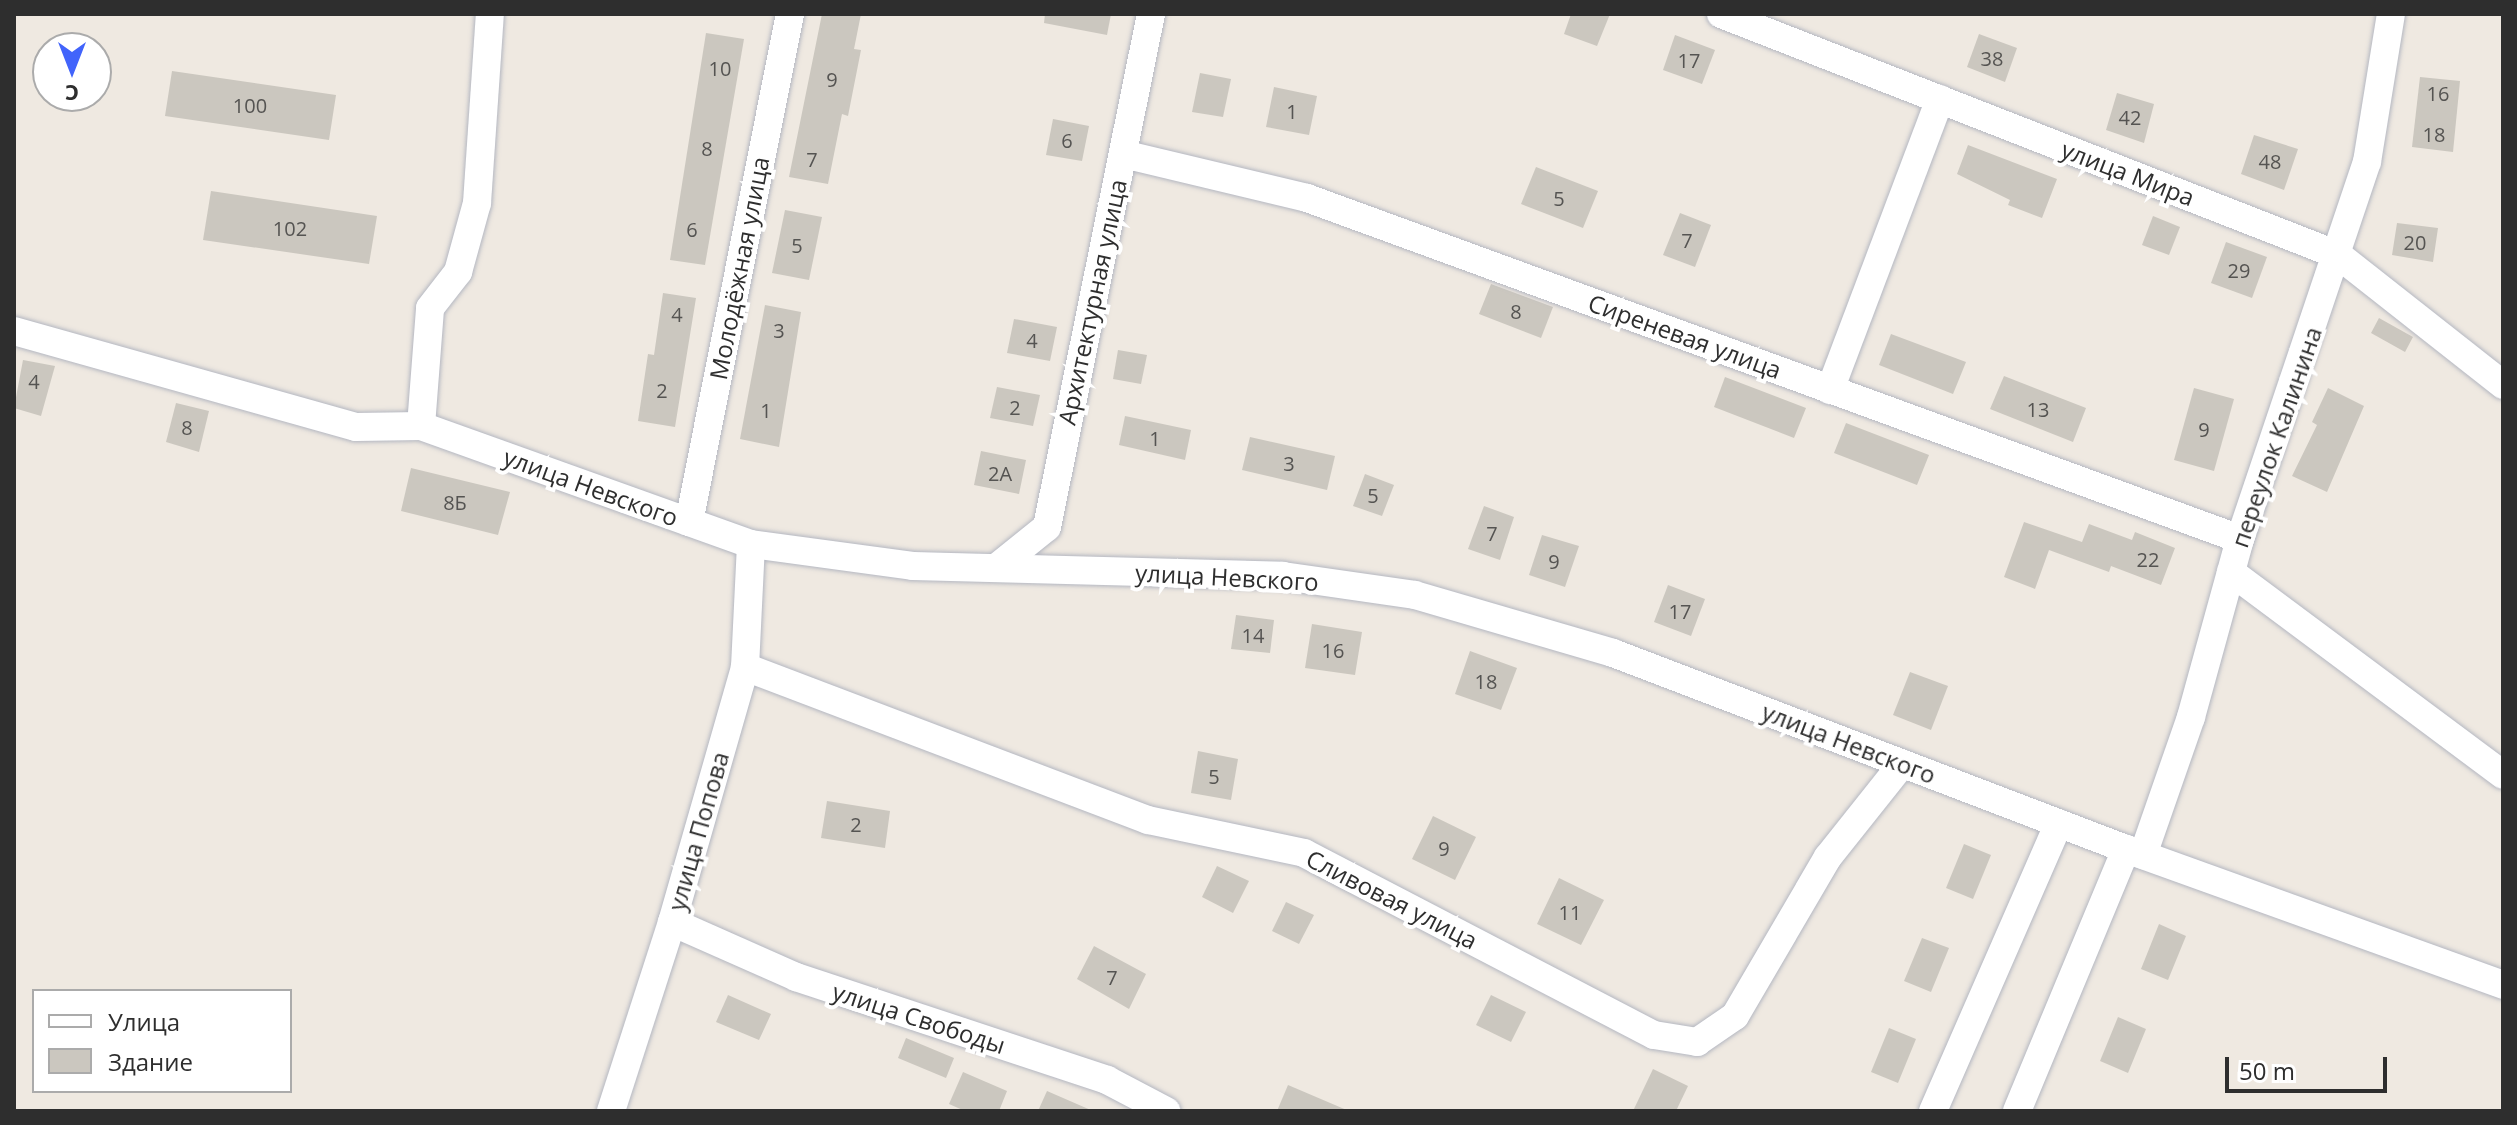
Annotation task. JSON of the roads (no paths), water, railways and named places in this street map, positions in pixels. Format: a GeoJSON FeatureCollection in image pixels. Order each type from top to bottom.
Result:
{"type":"FeatureCollection","features":[{"type":"Feature","properties":{"kind":"street"},"geometry":{"type":"LineString","coordinates":[[421,426],[430,308],[458,272],[477,203],[490,14]]}},
{"type":"Feature","properties":{"kind":"street","name":"Молодёжная улица"},"geometry":{"type":"LineString","coordinates":[[689,522],[790,14]]}},
{"type":"Feature","properties":{"kind":"street","name":"Архитектурная улица"},"geometry":{"type":"LineString","coordinates":[[996,568],[1047,527],[1151,14]]}},
{"type":"Feature","properties":{"kind":"street","name":"улица Мира"},"geometry":{"type":"LineString","coordinates":[[1721,14],[2338,255],[2503,385]]}},
{"type":"Feature","properties":{"kind":"street","name":"переулок Калинина"},"geometry":{"type":"LineString","coordinates":[[2017,1111],[2191,717],[2240,539],[2367,162],[2391,14]]}},
{"type":"Feature","properties":{"kind":"street"},"geometry":{"type":"LineString","coordinates":[[1830,390],[1940,99]]}},
{"type":"Feature","properties":{"kind":"street","name":"Сиреневая улица"},"geometry":{"type":"LineString","coordinates":[[1123,154],[1307,198],[2240,539]]}},
{"type":"Feature","properties":{"kind":"street","name":"улица Невского"},"geometry":{"type":"LineString","coordinates":[[14,331],[356,427],[421,426],[751,544],[913,566],[1283,576],[1415,595],[1613,653],[2134,852],[2503,985]]}},
{"type":"Feature","properties":{"kind":"street","name":"улица Попова"},"geometry":{"type":"LineString","coordinates":[[611,1111],[672,922],[745,667],[751,544]]}},
{"type":"Feature","properties":{"kind":"street"},"geometry":{"type":"LineString","coordinates":[[2231,572],[2503,775]]}},
{"type":"Feature","properties":{"kind":"street","name":"Сливовая улица"},"geometry":{"type":"LineString","coordinates":[[745,667],[1148,820],[1304,853],[1654,1035],[1697,1042],[1735,1016],[1828,857],[1902,764]]}},
{"type":"Feature","properties":{"kind":"street"},"geometry":{"type":"LineString","coordinates":[[1933,1111],[2059,823]]}},
{"type":"Feature","properties":{"kind":"street","name":"улица Свободы"},"geometry":{"type":"LineString","coordinates":[[672,922],[796,977],[1107,1080],[1166,1111]]}}]}
